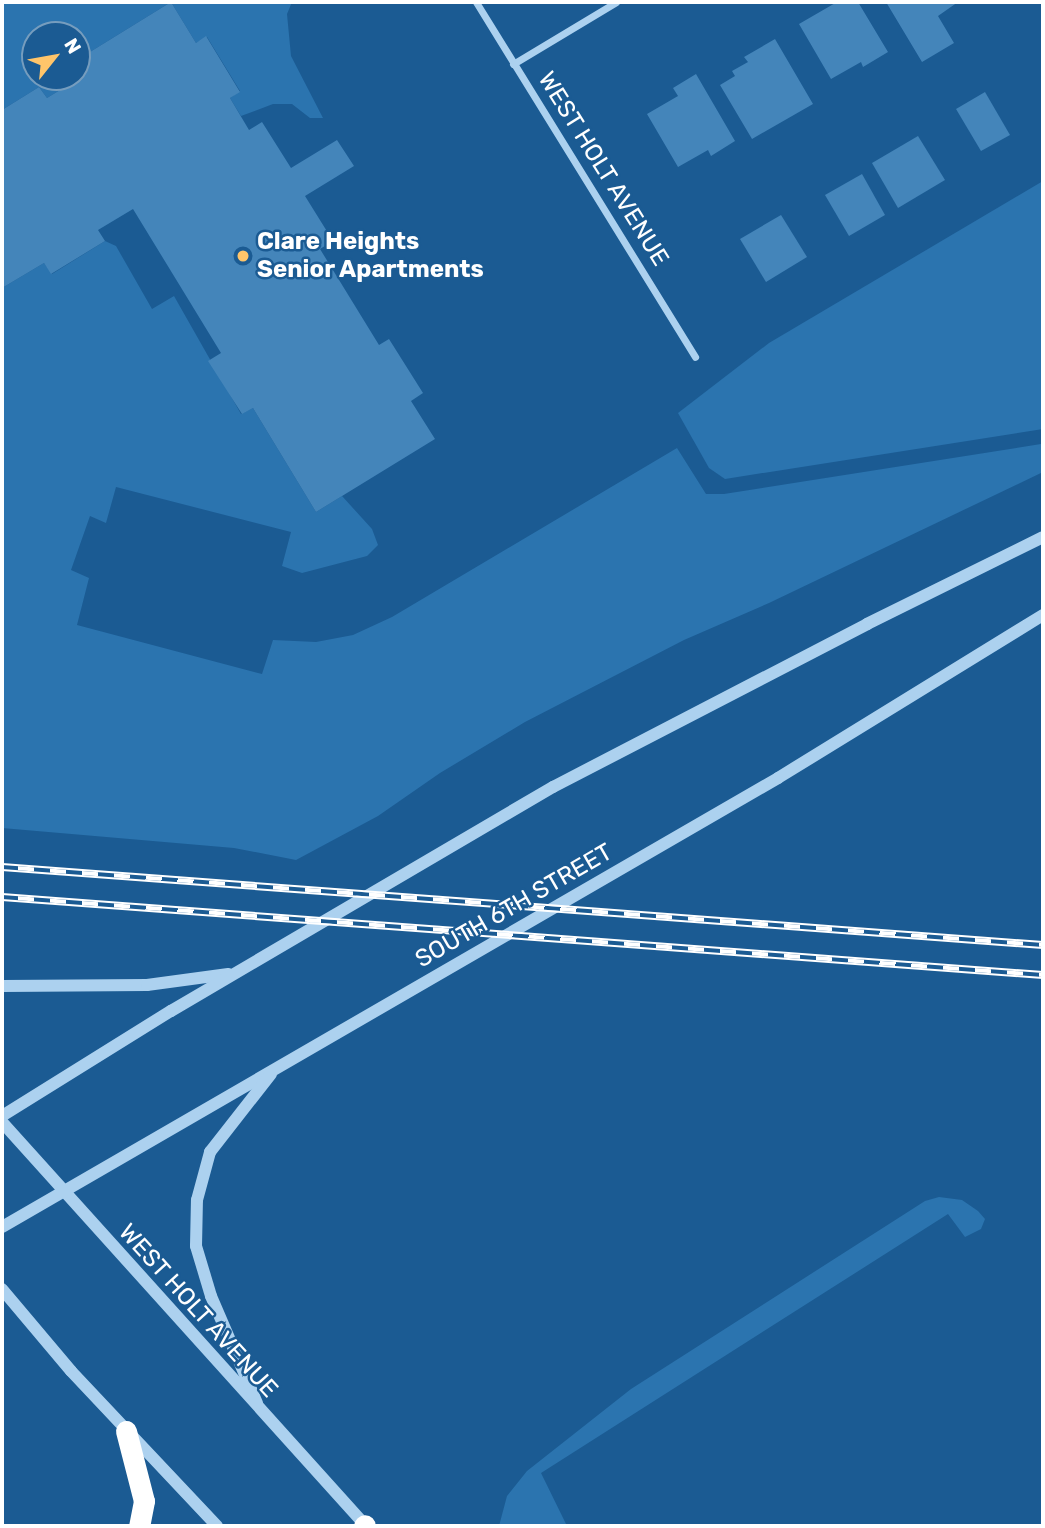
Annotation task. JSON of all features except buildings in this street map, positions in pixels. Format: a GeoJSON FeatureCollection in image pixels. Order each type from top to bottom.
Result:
{"type":"FeatureCollection","features":[{"type":"Feature","properties":{"kind":"highway"},"geometry":{"type":"LineString","coordinates":[[126,1431],[144,1501],[139,1526]]}},
{"type":"Feature","properties":{"kind":"street","name":"WEST HOLT AVENUE"},"geometry":{"type":"LineString","coordinates":[[477,2],[695,357]]}},
{"type":"Feature","properties":{"kind":"street"},"geometry":{"type":"LineString","coordinates":[[513,64],[616,2]]}},
{"type":"Feature","properties":{"kind":"street"},"geometry":{"type":"LineString","coordinates":[[2,1116],[235,974],[553,787],[1043,537]]}},
{"type":"Feature","properties":{"kind":"street","name":"SOUTH 6TH STREET"},"geometry":{"type":"LineString","coordinates":[[2,1227],[778,778],[1043,615]]}},
{"type":"Feature","properties":{"kind":"street"},"geometry":{"type":"LineString","coordinates":[[2,986],[147,985],[235,974]]}},
{"type":"Feature","properties":{"kind":"street"},"geometry":{"type":"LineString","coordinates":[[261,1413],[211,1296],[196,1246],[197,1200],[210,1152],[275,1068]]}},
{"type":"Feature","properties":{"kind":"street","name":"WEST HOLT AVENUE"},"geometry":{"type":"LineString","coordinates":[[2,1122],[365,1526]]}},
{"type":"Feature","properties":{"kind":"street"},"geometry":{"type":"LineString","coordinates":[[2,1289],[126,1431],[216,1526]]}},
{"type":"Feature","properties":{"kind":"shaded area"},"geometry":{"type":"Polygon","coordinates":[[[2,2],[171,2],[91,51],[91,21],[21,21],[21,91],[33,91],[2,110],[2,2]]]}},
{"type":"Feature","properties":{"kind":"shaded area"},"geometry":{"type":"Polygon","coordinates":[[[171,2],[292,2],[287,14],[291,56],[323,118],[310,118],[292,104],[273,104],[241,116],[230,98],[240,91],[207,37],[196,43],[171,2]]]}},
{"type":"Feature","properties":{"kind":"shaded area"},"geometry":{"type":"Polygon","coordinates":[[[42,91],[58,91],[47,98],[42,91]]]}},
{"type":"Feature","properties":{"kind":"shaded area"},"geometry":{"type":"Polygon","coordinates":[[[1043,181],[1043,429],[725,479],[709,468],[678,413],[769,343],[1043,181]]]}},
{"type":"Feature","properties":{"kind":"shaded area"},"geometry":{"type":"Polygon","coordinates":[[[105,241],[116,246],[152,309],[174,296],[241,414],[253,408],[316,512],[342,496],[372,529],[378,545],[367,556],[302,573],[282,566],[291,532],[116,487],[106,523],[90,516],[71,570],[89,578],[77,625],[262,674],[273,640],[316,642],[353,635],[392,617],[677,448],[706,494],[724,494],[1041,444],[1043,472],[769,603],[684,640],[525,722],[440,773],[378,816],[296,860],[234,848],[2,828],[2,288],[44,263],[52,274],[105,241]]]}},
{"type":"Feature","properties":{"kind":"shaded area"},"geometry":{"type":"Polygon","coordinates":[[[939,1197],[962,1200],[978,1211],[985,1219],[981,1229],[965,1237],[948,1214],[541,1473],[567,1526],[499,1526],[507,1496],[527,1471],[631,1389],[925,1201],[939,1197]]]}},
{"type":"Feature","properties":{"kind":"railway"},"geometry":{"type":"LineString","coordinates":[[2,867],[1043,945]]}},
{"type":"Feature","properties":{"kind":"railway"},"geometry":{"type":"LineString","coordinates":[[2,897],[1043,975]]}},
{"type":"Feature","properties":{"kind":"place","name":"Clare Heights Senior Apartments"},"geometry":{"type":"Point","coordinates":[243,256]}}]}
